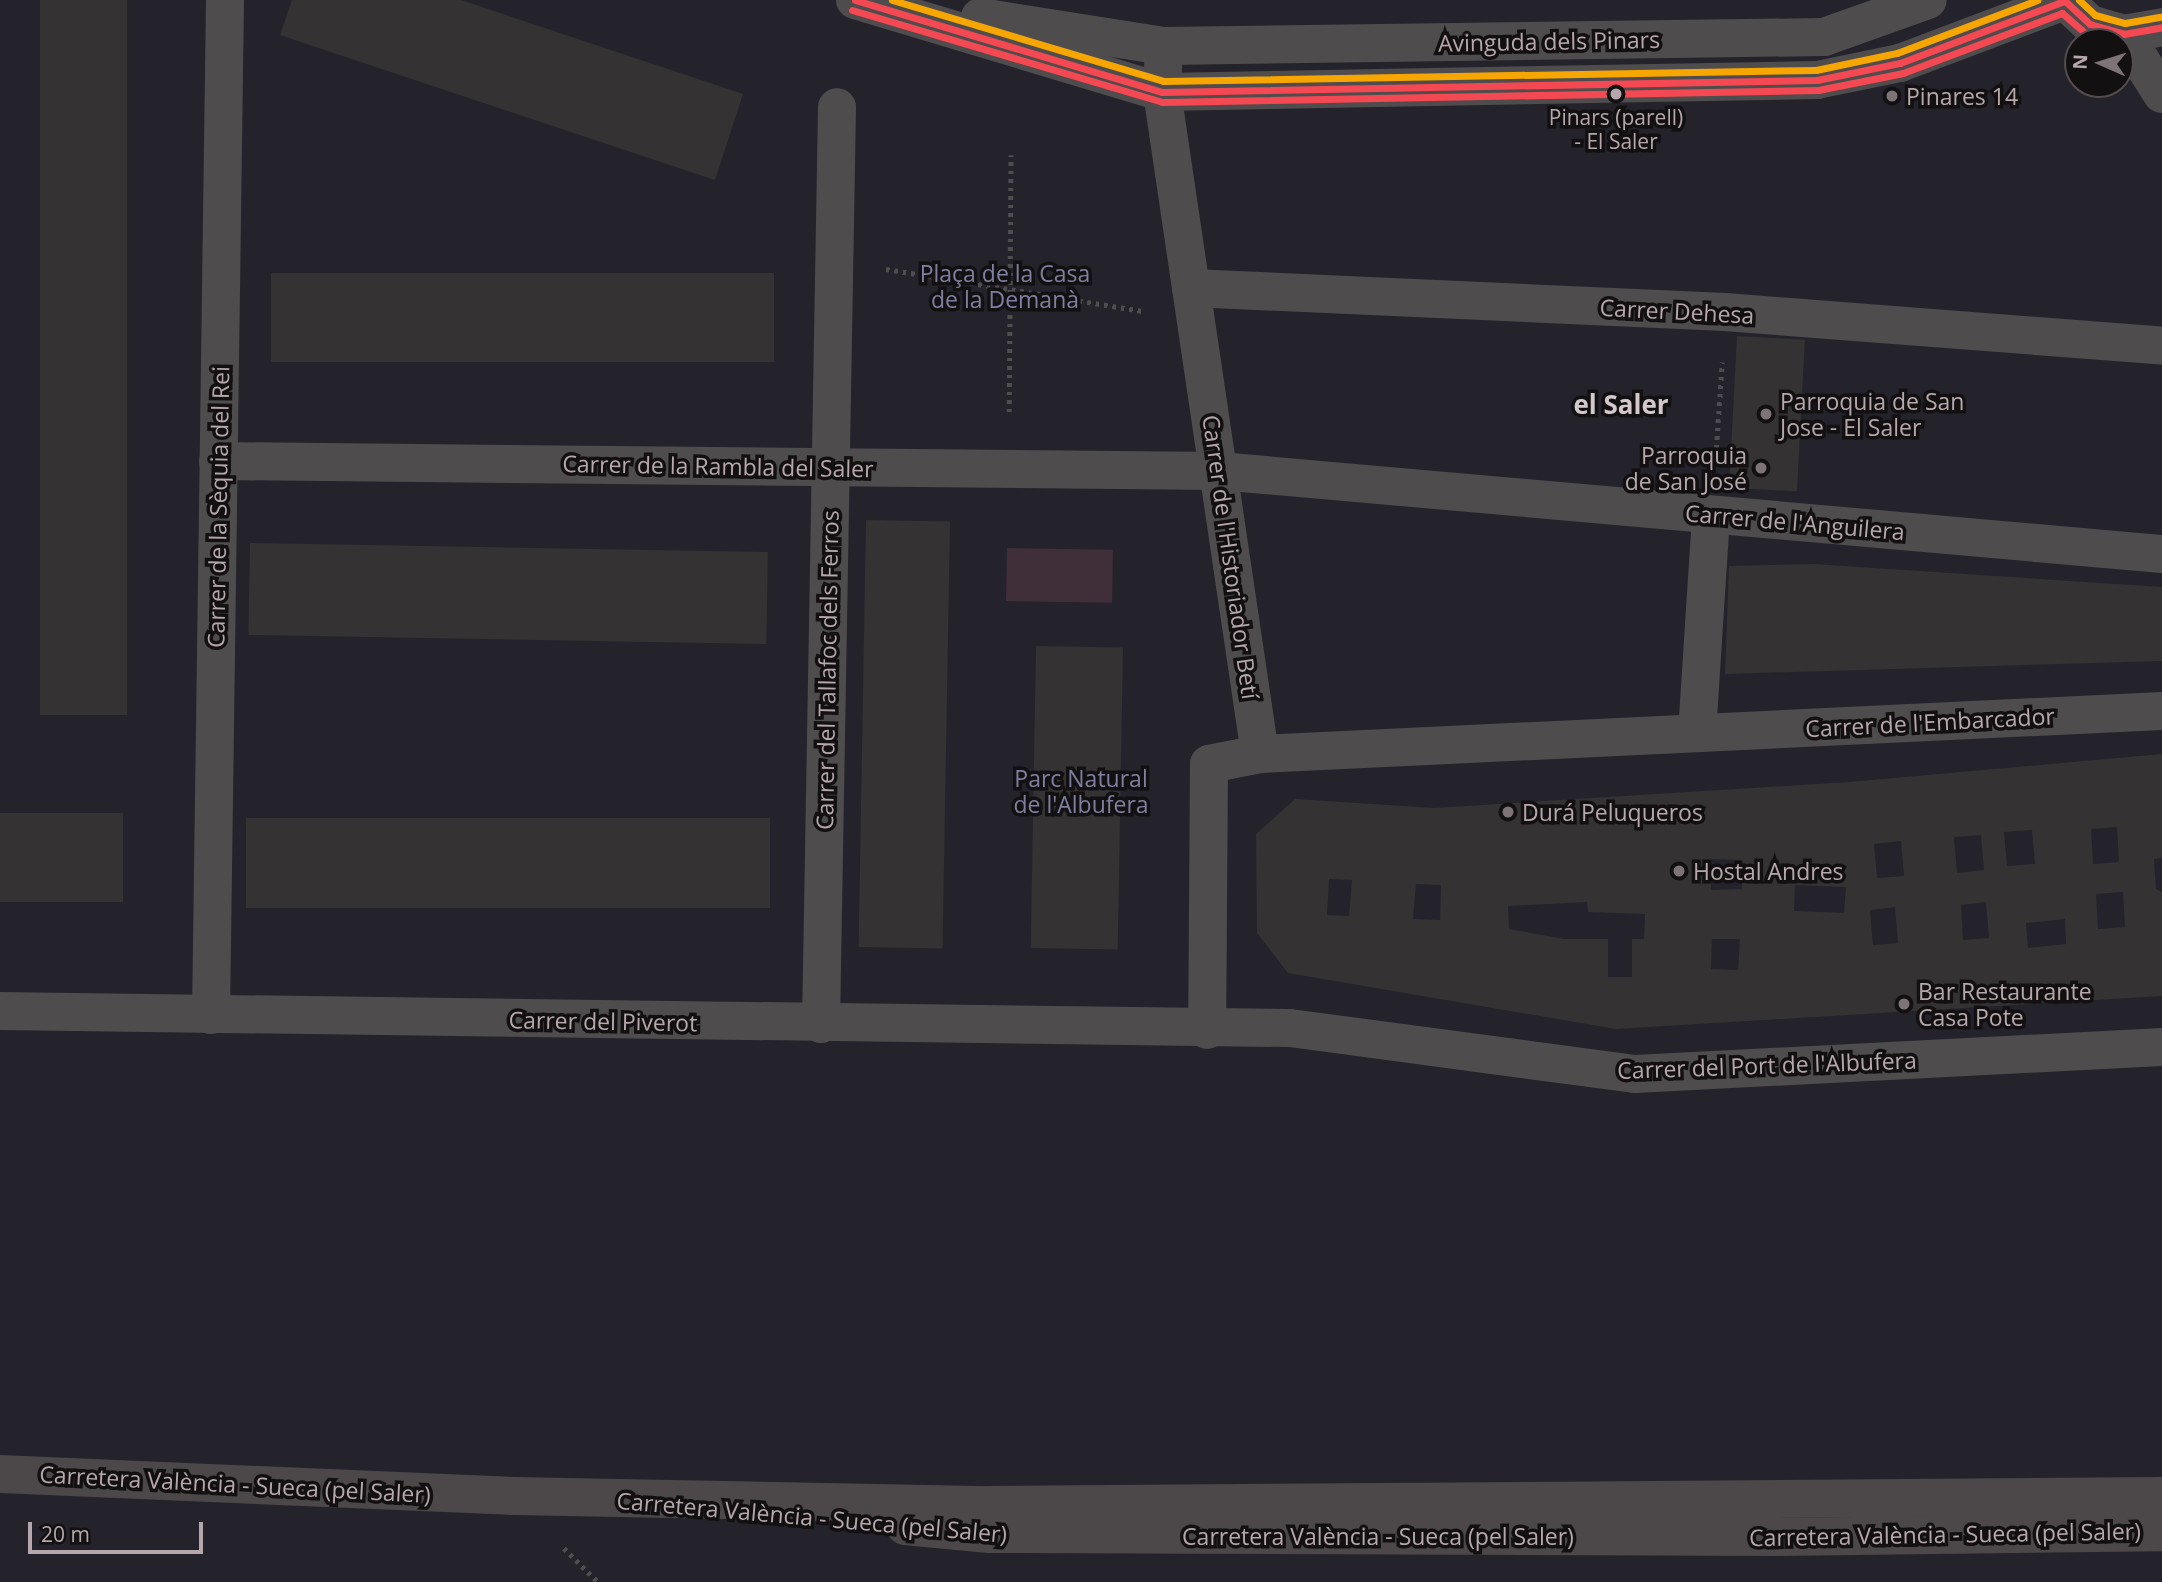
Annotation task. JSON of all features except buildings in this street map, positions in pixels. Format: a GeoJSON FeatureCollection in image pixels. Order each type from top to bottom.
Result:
{"type":"FeatureCollection","features":[{"type":"Feature","properties":{"kind":"main road","name":"Carretera València - Sueca (pel Saler)"},"geometry":{"type":"LineString","coordinates":[[0,1474],[596,1498],[990,1505],[2162,1496]]}},
{"type":"Feature","properties":{"kind":"main road","name":"Carretera València - Sueca (pel Saler)"},"geometry":{"type":"LineString","coordinates":[[596,1498],[990,1534],[1772,1537],[2162,1532]]}},
{"type":"Feature","properties":{"kind":"street","name":"Carrer de la Sèquia del Rei"},"geometry":{"type":"LineString","coordinates":[[211,1015],[225,0]]}},
{"type":"Feature","properties":{"kind":"street","name":"Avinguda dels Pinars"},"geometry":{"type":"LineString","coordinates":[[855,0],[1162,92],[1817,80],[1900,63],[2064,1]]}},
{"type":"Feature","properties":{"kind":"street","name":"Avinguda dels Pinars"},"geometry":{"type":"LineString","coordinates":[[877,0],[1164,46],[1824,37],[1928,0]]}},
{"type":"Feature","properties":{"kind":"street"},"geometry":{"type":"LineString","coordinates":[[2064,1],[2090,24],[2104,28]]}},
{"type":"Feature","properties":{"kind":"street"},"geometry":{"type":"LineString","coordinates":[[2134,32],[2162,27]]}},
{"type":"Feature","properties":{"kind":"street","name":"Carrer de l'Historiador Betí"},"geometry":{"type":"LineString","coordinates":[[1164,46],[1162,92],[1260,754]]}},
{"type":"Feature","properties":{"kind":"street"},"geometry":{"type":"LineString","coordinates":[[2134,50],[2162,93]]}},
{"type":"Feature","properties":{"kind":"street","name":"Carrer del Tallafoc dels Ferros"},"geometry":{"type":"LineString","coordinates":[[821,1024],[837,107]]}},
{"type":"Feature","properties":{"kind":"street","name":"Carrer Dehesa"},"geometry":{"type":"LineString","coordinates":[[1191,288],[1725,312],[2162,346]]}},
{"type":"Feature","properties":{"kind":"street","name":"Carrer de la Rambla del Saler"},"geometry":{"type":"LineString","coordinates":[[218,461],[1219,471]]}},
{"type":"Feature","properties":{"kind":"street","name":"Carrer de l'Anguilera"},"geometry":{"type":"LineString","coordinates":[[1219,471],[2162,554]]}},
{"type":"Feature","properties":{"kind":"street"},"geometry":{"type":"LineString","coordinates":[[1697,733],[1712,515]]}},
{"type":"Feature","properties":{"kind":"street","name":"Carrer de l'Embarcador"},"geometry":{"type":"LineString","coordinates":[[1260,754],[2162,711]]}},
{"type":"Feature","properties":{"kind":"street"},"geometry":{"type":"LineString","coordinates":[[1207,1030],[1209,764],[1260,754]]}},
{"type":"Feature","properties":{"kind":"street","name":"Carrer del Piverot"},"geometry":{"type":"LineString","coordinates":[[0,1011],[1207,1030]]}},
{"type":"Feature","properties":{"kind":"street","name":"Carrer del Port de l'Albufera"},"geometry":{"type":"LineString","coordinates":[[1207,1030],[1290,1028],[1634,1074],[2162,1047]]}},
{"type":"Feature","properties":{"kind":"path"},"geometry":{"type":"LineString","coordinates":[[1009,412],[1012,155]]}},
{"type":"Feature","properties":{"kind":"path"},"geometry":{"type":"LineString","coordinates":[[878,267],[1148,312]]}},
{"type":"Feature","properties":{"kind":"path"},"geometry":{"type":"LineString","coordinates":[[1712,515],[1725,312]]}},
{"type":"Feature","properties":{"kind":"green space","name":"Parc Natural de l'Albufera"},"geometry":{"type":"Polygon","coordinates":[[[0,0],[2162,0],[2162,1582],[0,1582],[0,0]]]}},
{"type":"Feature","properties":{"kind":"shaded area"},"geometry":{"type":"Polygon","coordinates":[[[1007,548],[1113,550],[1112,603],[1006,601],[1007,548]]]}},
{"type":"Feature","properties":{"kind":"transit line"},"geometry":{"type":"LineString","coordinates":[[855,0],[1162,92],[1817,80],[1900,63],[2064,1]]}},
{"type":"Feature","properties":{"kind":"transit line"},"geometry":{"type":"LineString","coordinates":[[892,0],[1163,81],[1816,70],[1897,53],[2037,0]]}},
{"type":"Feature","properties":{"kind":"transit line"},"geometry":{"type":"LineString","coordinates":[[2064,0],[2090,24],[2124,34],[2162,27]]}},
{"type":"Feature","properties":{"kind":"transit line"},"geometry":{"type":"LineString","coordinates":[[2079,0],[2095,15],[2125,23],[2160,17]]}},
{"type":"Feature","properties":{"kind":"transit line"},"geometry":{"type":"LineString","coordinates":[[852,10],[1162,102],[1818,90],[1903,73],[2062,13],[2079,28]]}},
{"type":"Feature","properties":{"kind":"place","name":"Pinars (parell) - El Saler"},"geometry":{"type":"Point","coordinates":[1616,94]}},
{"type":"Feature","properties":{"kind":"place","name":"Pinares 14"},"geometry":{"type":"Point","coordinates":[1892,96]}},
{"type":"Feature","properties":{"kind":"place","name":"Parroquia de San Jose - El Saler"},"geometry":{"type":"Point","coordinates":[1766,414]}},
{"type":"Feature","properties":{"kind":"place","name":"Parroquia de San José"},"geometry":{"type":"Point","coordinates":[1761,468]}},
{"type":"Feature","properties":{"kind":"place","name":"Durá Peluqueros"},"geometry":{"type":"Point","coordinates":[1508,812]}},
{"type":"Feature","properties":{"kind":"place","name":"Hostal Andres"},"geometry":{"type":"Point","coordinates":[1679,871]}},
{"type":"Feature","properties":{"kind":"place","name":"Bar Restaurante Casa Pote"},"geometry":{"type":"Point","coordinates":[1904,1004]}},
{"type":"Feature","properties":{"kind":"district","name":"el Saler"},"geometry":{"type":"Point","coordinates":[1621,405]}},
{"type":"Feature","properties":{"kind":"park label","name":"Plaça de la Casa de la Demanà"},"geometry":{"type":"Point","coordinates":[1005,286]}}]}
